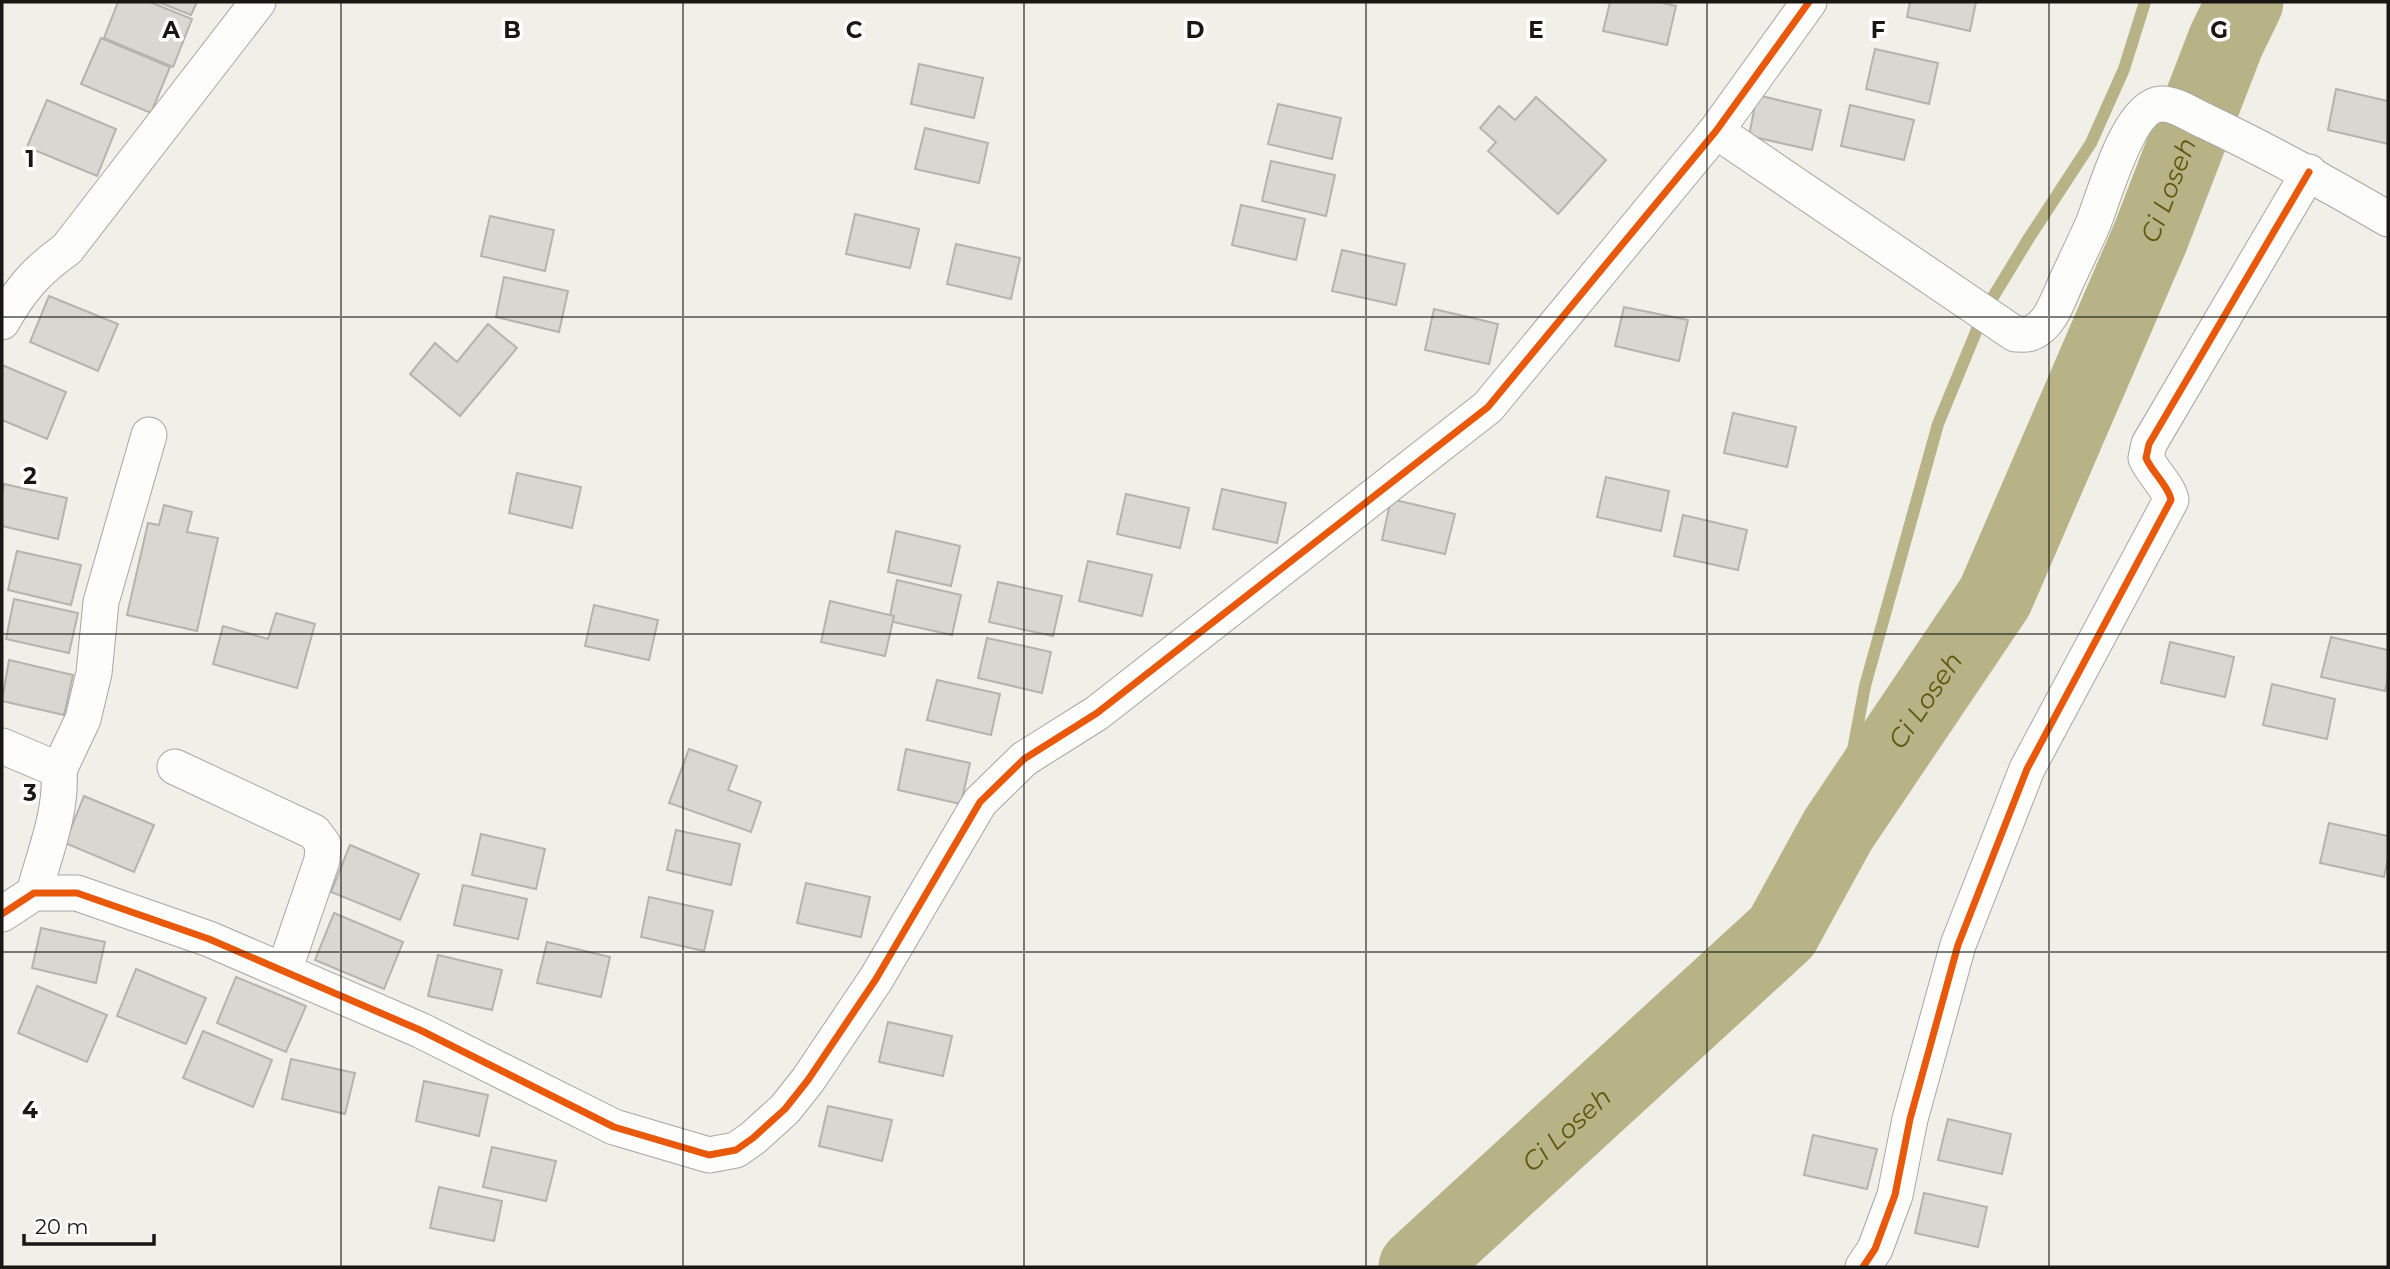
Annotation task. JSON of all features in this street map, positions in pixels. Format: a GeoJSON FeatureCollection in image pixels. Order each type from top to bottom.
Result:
{"type":"FeatureCollection","features":[{"type":"Feature","properties":{"kind":"street"},"geometry":{"type":"LineString","coordinates":[[2,322],[14,300],[41,268],[67,249],[258,2]]}},
{"type":"Feature","properties":{"kind":"street"},"geometry":{"type":"LineString","coordinates":[[2,914],[34,893],[78,893],[209,939],[420,1030],[614,1127],[709,1155],[736,1150],[785,1109],[808,1080],[876,979],[981,802],[998,783],[1024,759],[1097,713],[1488,407],[1716,131],[1809,2]]}},
{"type":"Feature","properties":{"kind":"street"},"geometry":{"type":"LineString","coordinates":[[1716,131],[2015,334],[2029,335],[2042,326],[2052,312],[2092,225],[2126,138],[2140,117],[2151,107],[2163,104],[2174,107],[2228,132],[2309,172],[2388,219]]}},
{"type":"Feature","properties":{"kind":"street"},"geometry":{"type":"LineString","coordinates":[[1863,1267],[1875,1249],[1895,1195],[1910,1119],[1958,945],[2026,769],[2171,500],[2169,492],[2146,458],[2149,444],[2309,172]]}},
{"type":"Feature","properties":{"kind":"street"},"geometry":{"type":"LineString","coordinates":[[34,893],[58,810],[59,770],[83,719],[94,673],[102,602],[149,435]]}},
{"type":"Feature","properties":{"kind":"street"},"geometry":{"type":"LineString","coordinates":[[2,746],[59,770]]}},
{"type":"Feature","properties":{"kind":"street"},"geometry":{"type":"LineString","coordinates":[[175,767],[314,832],[323,844],[322,860],[284,971]]}},
{"type":"Feature","properties":{"kind":"building"},"geometry":{"type":"Polygon","coordinates":[[[118,2],[150,2],[192,19],[173,67],[104,38],[118,2]]]}},
{"type":"Feature","properties":{"kind":"building"},"geometry":{"type":"Polygon","coordinates":[[[158,2],[197,2],[191,15],[158,2]]]}},
{"type":"Feature","properties":{"kind":"building"},"geometry":{"type":"Polygon","coordinates":[[[1610,2],[1659,2],[1676,6],[1667,45],[1603,31],[1610,2]]]}},
{"type":"Feature","properties":{"kind":"building"},"geometry":{"type":"Polygon","coordinates":[[[1910,2],[1976,2],[1970,31],[1907,17],[1910,2]]]}},
{"type":"Feature","properties":{"kind":"building"},"geometry":{"type":"Polygon","coordinates":[[[101,38],[170,67],[151,113],[81,84],[101,38]]]}},
{"type":"Feature","properties":{"kind":"building"},"geometry":{"type":"Polygon","coordinates":[[[1875,49],[1938,63],[1929,104],[1866,89],[1875,49]]]}},
{"type":"Feature","properties":{"kind":"building"},"geometry":{"type":"Polygon","coordinates":[[[919,64],[983,78],[974,118],[911,104],[919,64]]]}},
{"type":"Feature","properties":{"kind":"building"},"geometry":{"type":"Polygon","coordinates":[[[2336,89],[2388,101],[2388,144],[2328,130],[2336,89]]]}},
{"type":"Feature","properties":{"kind":"building"},"geometry":{"type":"Polygon","coordinates":[[[1757,95],[1821,110],[1812,150],[1749,136],[1757,95]]]}},
{"type":"Feature","properties":{"kind":"building"},"geometry":{"type":"Polygon","coordinates":[[[1536,97],[1606,160],[1558,214],[1488,151],[1496,142],[1480,128],[1499,106],[1515,120],[1536,97]]]}},
{"type":"Feature","properties":{"kind":"building"},"geometry":{"type":"Polygon","coordinates":[[[47,100],[116,129],[97,176],[27,147],[47,100]]]}},
{"type":"Feature","properties":{"kind":"building"},"geometry":{"type":"Polygon","coordinates":[[[1278,104],[1341,118],[1332,159],[1268,144],[1278,104]]]}},
{"type":"Feature","properties":{"kind":"building"},"geometry":{"type":"Polygon","coordinates":[[[1850,105],[1914,120],[1904,160],[1841,146],[1850,105]]]}},
{"type":"Feature","properties":{"kind":"building"},"geometry":{"type":"Polygon","coordinates":[[[925,128],[988,143],[979,183],[915,169],[925,128]]]}},
{"type":"Feature","properties":{"kind":"building"},"geometry":{"type":"Polygon","coordinates":[[[1271,161],[1335,175],[1326,216],[1262,201],[1271,161]]]}},
{"type":"Feature","properties":{"kind":"building"},"geometry":{"type":"Polygon","coordinates":[[[1241,205],[1305,219],[1296,260],[1232,245],[1241,205]]]}},
{"type":"Feature","properties":{"kind":"building"},"geometry":{"type":"Polygon","coordinates":[[[855,214],[919,229],[910,268],[846,254],[855,214]]]}},
{"type":"Feature","properties":{"kind":"building"},"geometry":{"type":"Polygon","coordinates":[[[490,216],[554,230],[545,271],[481,256],[490,216]]]}},
{"type":"Feature","properties":{"kind":"building"},"geometry":{"type":"Polygon","coordinates":[[[956,244],[1020,258],[1011,299],[947,284],[956,244]]]}},
{"type":"Feature","properties":{"kind":"building"},"geometry":{"type":"Polygon","coordinates":[[[1342,250],[1405,264],[1396,305],[1332,291],[1342,250]]]}},
{"type":"Feature","properties":{"kind":"building"},"geometry":{"type":"Polygon","coordinates":[[[504,277],[568,291],[559,332],[496,317],[504,277]]]}},
{"type":"Feature","properties":{"kind":"building"},"geometry":{"type":"Polygon","coordinates":[[[49,296],[118,324],[98,371],[30,342],[49,296]]]}},
{"type":"Feature","properties":{"kind":"building"},"geometry":{"type":"Polygon","coordinates":[[[1624,307],[1688,320],[1679,361],[1615,346],[1624,307]]]}},
{"type":"Feature","properties":{"kind":"building"},"geometry":{"type":"Polygon","coordinates":[[[1434,309],[1498,324],[1489,364],[1425,350],[1434,309]]]}},
{"type":"Feature","properties":{"kind":"building"},"geometry":{"type":"Polygon","coordinates":[[[488,324],[517,348],[460,416],[410,374],[435,343],[457,362],[488,324]]]}},
{"type":"Feature","properties":{"kind":"building"},"geometry":{"type":"Polygon","coordinates":[[[2,365],[66,392],[47,439],[2,420],[2,365]]]}},
{"type":"Feature","properties":{"kind":"building"},"geometry":{"type":"Polygon","coordinates":[[[1733,413],[1796,427],[1787,467],[1724,453],[1733,413]]]}},
{"type":"Feature","properties":{"kind":"building"},"geometry":{"type":"Polygon","coordinates":[[[517,473],[581,487],[572,528],[509,513],[517,473]]]}},
{"type":"Feature","properties":{"kind":"building"},"geometry":{"type":"Polygon","coordinates":[[[1606,477],[1669,491],[1661,531],[1597,517],[1606,477]]]}},
{"type":"Feature","properties":{"kind":"building"},"geometry":{"type":"Polygon","coordinates":[[[4,484],[67,498],[58,539],[2,526],[4,484]]]}},
{"type":"Feature","properties":{"kind":"building"},"geometry":{"type":"Polygon","coordinates":[[[1222,489],[1286,503],[1277,543],[1213,529],[1222,489]]]}},
{"type":"Feature","properties":{"kind":"building"},"geometry":{"type":"Polygon","coordinates":[[[1126,494],[1189,508],[1180,548],[1117,534],[1126,494]]]}},
{"type":"Feature","properties":{"kind":"building"},"geometry":{"type":"Polygon","coordinates":[[[1391,499],[1455,514],[1445,554],[1382,540],[1391,499]]]}},
{"type":"Feature","properties":{"kind":"building"},"geometry":{"type":"Polygon","coordinates":[[[164,505],[192,512],[187,532],[218,538],[197,631],[127,615],[148,523],[159,525],[164,505]]]}},
{"type":"Feature","properties":{"kind":"building"},"geometry":{"type":"Polygon","coordinates":[[[1683,515],[1747,530],[1738,570],[1674,556],[1683,515]]]}},
{"type":"Feature","properties":{"kind":"building"},"geometry":{"type":"Polygon","coordinates":[[[896,531],[960,546],[951,586],[888,572],[896,531]]]}},
{"type":"Feature","properties":{"kind":"building"},"geometry":{"type":"Polygon","coordinates":[[[17,551],[81,565],[71,605],[8,590],[17,551]]]}},
{"type":"Feature","properties":{"kind":"building"},"geometry":{"type":"Polygon","coordinates":[[[1088,561],[1152,575],[1142,616],[1079,601],[1088,561]]]}},
{"type":"Feature","properties":{"kind":"building"},"geometry":{"type":"Polygon","coordinates":[[[897,580],[961,595],[952,635],[889,621],[897,580]]]}},
{"type":"Feature","properties":{"kind":"building"},"geometry":{"type":"Polygon","coordinates":[[[998,582],[1062,596],[1053,636],[989,622],[998,582]]]}},
{"type":"Feature","properties":{"kind":"building"},"geometry":{"type":"Polygon","coordinates":[[[14,599],[78,613],[69,653],[6,639],[14,599]]]}},
{"type":"Feature","properties":{"kind":"building"},"geometry":{"type":"Polygon","coordinates":[[[830,601],[894,616],[885,656],[821,642],[830,601]]]}},
{"type":"Feature","properties":{"kind":"building"},"geometry":{"type":"Polygon","coordinates":[[[594,605],[658,620],[649,660],[585,646],[594,605]]]}},
{"type":"Feature","properties":{"kind":"building"},"geometry":{"type":"Polygon","coordinates":[[[276,613],[315,624],[297,688],[213,664],[223,626],[268,639],[276,613]]]}},
{"type":"Feature","properties":{"kind":"building"},"geometry":{"type":"Polygon","coordinates":[[[2331,637],[2388,650],[2385,691],[2321,677],[2331,637]]]}},
{"type":"Feature","properties":{"kind":"building"},"geometry":{"type":"Polygon","coordinates":[[[987,638],[1051,652],[1042,693],[978,678],[987,638]]]}},
{"type":"Feature","properties":{"kind":"building"},"geometry":{"type":"Polygon","coordinates":[[[2170,642],[2234,657],[2225,697],[2161,683],[2170,642]]]}},
{"type":"Feature","properties":{"kind":"building"},"geometry":{"type":"Polygon","coordinates":[[[9,660],[73,675],[64,715],[2,701],[9,660]]]}},
{"type":"Feature","properties":{"kind":"building"},"geometry":{"type":"Polygon","coordinates":[[[937,680],[1000,694],[991,735],[927,720],[937,680]]]}},
{"type":"Feature","properties":{"kind":"building"},"geometry":{"type":"Polygon","coordinates":[[[2272,684],[2335,699],[2327,739],[2263,725],[2272,684]]]}},
{"type":"Feature","properties":{"kind":"building"},"geometry":{"type":"Polygon","coordinates":[[[689,749],[737,766],[728,790],[761,802],[751,832],[669,803],[689,749]]]}},
{"type":"Feature","properties":{"kind":"building"},"geometry":{"type":"Polygon","coordinates":[[[906,749],[970,763],[961,804],[898,790],[906,749]]]}},
{"type":"Feature","properties":{"kind":"building"},"geometry":{"type":"Polygon","coordinates":[[[84,796],[154,825],[134,872],[65,843],[84,796]]]}},
{"type":"Feature","properties":{"kind":"building"},"geometry":{"type":"Polygon","coordinates":[[[2329,823],[2388,836],[2388,859],[2384,877],[2320,863],[2329,823]]]}},
{"type":"Feature","properties":{"kind":"building"},"geometry":{"type":"Polygon","coordinates":[[[676,830],[740,844],[731,885],[667,870],[676,830]]]}},
{"type":"Feature","properties":{"kind":"building"},"geometry":{"type":"Polygon","coordinates":[[[481,834],[545,849],[536,889],[472,875],[481,834]]]}},
{"type":"Feature","properties":{"kind":"building"},"geometry":{"type":"Polygon","coordinates":[[[350,845],[419,874],[400,920],[331,892],[350,845]]]}},
{"type":"Feature","properties":{"kind":"building"},"geometry":{"type":"Polygon","coordinates":[[[806,883],[870,897],[861,937],[797,923],[806,883]]]}},
{"type":"Feature","properties":{"kind":"building"},"geometry":{"type":"Polygon","coordinates":[[[463,885],[527,899],[518,939],[454,925],[463,885]]]}},
{"type":"Feature","properties":{"kind":"building"},"geometry":{"type":"Polygon","coordinates":[[[649,897],[713,911],[704,951],[641,937],[649,897]]]}},
{"type":"Feature","properties":{"kind":"building"},"geometry":{"type":"Polygon","coordinates":[[[334,913],[403,942],[384,989],[315,960],[334,913]]]}},
{"type":"Feature","properties":{"kind":"building"},"geometry":{"type":"Polygon","coordinates":[[[41,928],[105,942],[96,983],[32,968],[41,928]]]}},
{"type":"Feature","properties":{"kind":"building"},"geometry":{"type":"Polygon","coordinates":[[[547,942],[610,957],[601,997],[537,983],[547,942]]]}},
{"type":"Feature","properties":{"kind":"building"},"geometry":{"type":"Polygon","coordinates":[[[438,955],[502,970],[492,1010],[428,996],[438,955]]]}},
{"type":"Feature","properties":{"kind":"building"},"geometry":{"type":"Polygon","coordinates":[[[136,969],[206,998],[186,1044],[117,1016],[136,969]]]}},
{"type":"Feature","properties":{"kind":"building"},"geometry":{"type":"Polygon","coordinates":[[[236,977],[306,1006],[286,1052],[217,1023],[236,977]]]}},
{"type":"Feature","properties":{"kind":"building"},"geometry":{"type":"Polygon","coordinates":[[[37,986],[107,1015],[87,1062],[18,1033],[37,986]]]}},
{"type":"Feature","properties":{"kind":"building"},"geometry":{"type":"Polygon","coordinates":[[[888,1022],[952,1036],[943,1076],[879,1062],[888,1022]]]}},
{"type":"Feature","properties":{"kind":"building"},"geometry":{"type":"Polygon","coordinates":[[[203,1031],[272,1060],[253,1107],[183,1078],[203,1031]]]}},
{"type":"Feature","properties":{"kind":"building"},"geometry":{"type":"Polygon","coordinates":[[[291,1059],[355,1073],[345,1114],[282,1099],[291,1059]]]}},
{"type":"Feature","properties":{"kind":"building"},"geometry":{"type":"Polygon","coordinates":[[[424,1081],[488,1095],[479,1136],[416,1121],[424,1081]]]}},
{"type":"Feature","properties":{"kind":"building"},"geometry":{"type":"Polygon","coordinates":[[[828,1106],[892,1120],[882,1161],[819,1146],[828,1106]]]}},
{"type":"Feature","properties":{"kind":"building"},"geometry":{"type":"Polygon","coordinates":[[[1948,1119],[2011,1134],[2002,1174],[1938,1160],[1948,1119]]]}},
{"type":"Feature","properties":{"kind":"building"},"geometry":{"type":"Polygon","coordinates":[[[1813,1135],[1877,1149],[1867,1189],[1804,1175],[1813,1135]]]}},
{"type":"Feature","properties":{"kind":"building"},"geometry":{"type":"Polygon","coordinates":[[[492,1147],[556,1161],[546,1201],[483,1187],[492,1147]]]}},
{"type":"Feature","properties":{"kind":"building"},"geometry":{"type":"Polygon","coordinates":[[[439,1187],[502,1201],[494,1241],[430,1228],[439,1187]]]}},
{"type":"Feature","properties":{"kind":"building"},"geometry":{"type":"Polygon","coordinates":[[[1924,1193],[1987,1207],[1978,1247],[1915,1233],[1924,1193]]]}},
{"type":"Feature","properties":{"kind":"waterway"},"geometry":{"type":"LineString","coordinates":[[1838,830],[1865,686],[1938,424],[1985,310],[2091,143],[2124,69],[2145,2]]}},
{"type":"Feature","properties":{"kind":"waterway","name":"Ci Loseh"},"geometry":{"type":"LineString","coordinates":[[1417,1267],[1782,932],[1838,830],[1995,597],[2150,238],[2226,41],[2245,2]]}},
{"type":"Feature","properties":{"kind":"cycle path"},"geometry":{"type":"LineString","coordinates":[[2,914],[34,893],[77,893],[209,939],[420,1030],[614,1127],[709,1155],[736,1150],[785,1109],[808,1080],[876,979],[980,802],[1024,759],[1097,713],[1488,407],[1716,131],[1809,2]]}},
{"type":"Feature","properties":{"kind":"cycle path"},"geometry":{"type":"LineString","coordinates":[[1863,1267],[1875,1249],[1895,1195],[1910,1119],[1958,945],[2027,769],[2171,500],[2146,458],[2149,444],[2309,172]]}}]}
